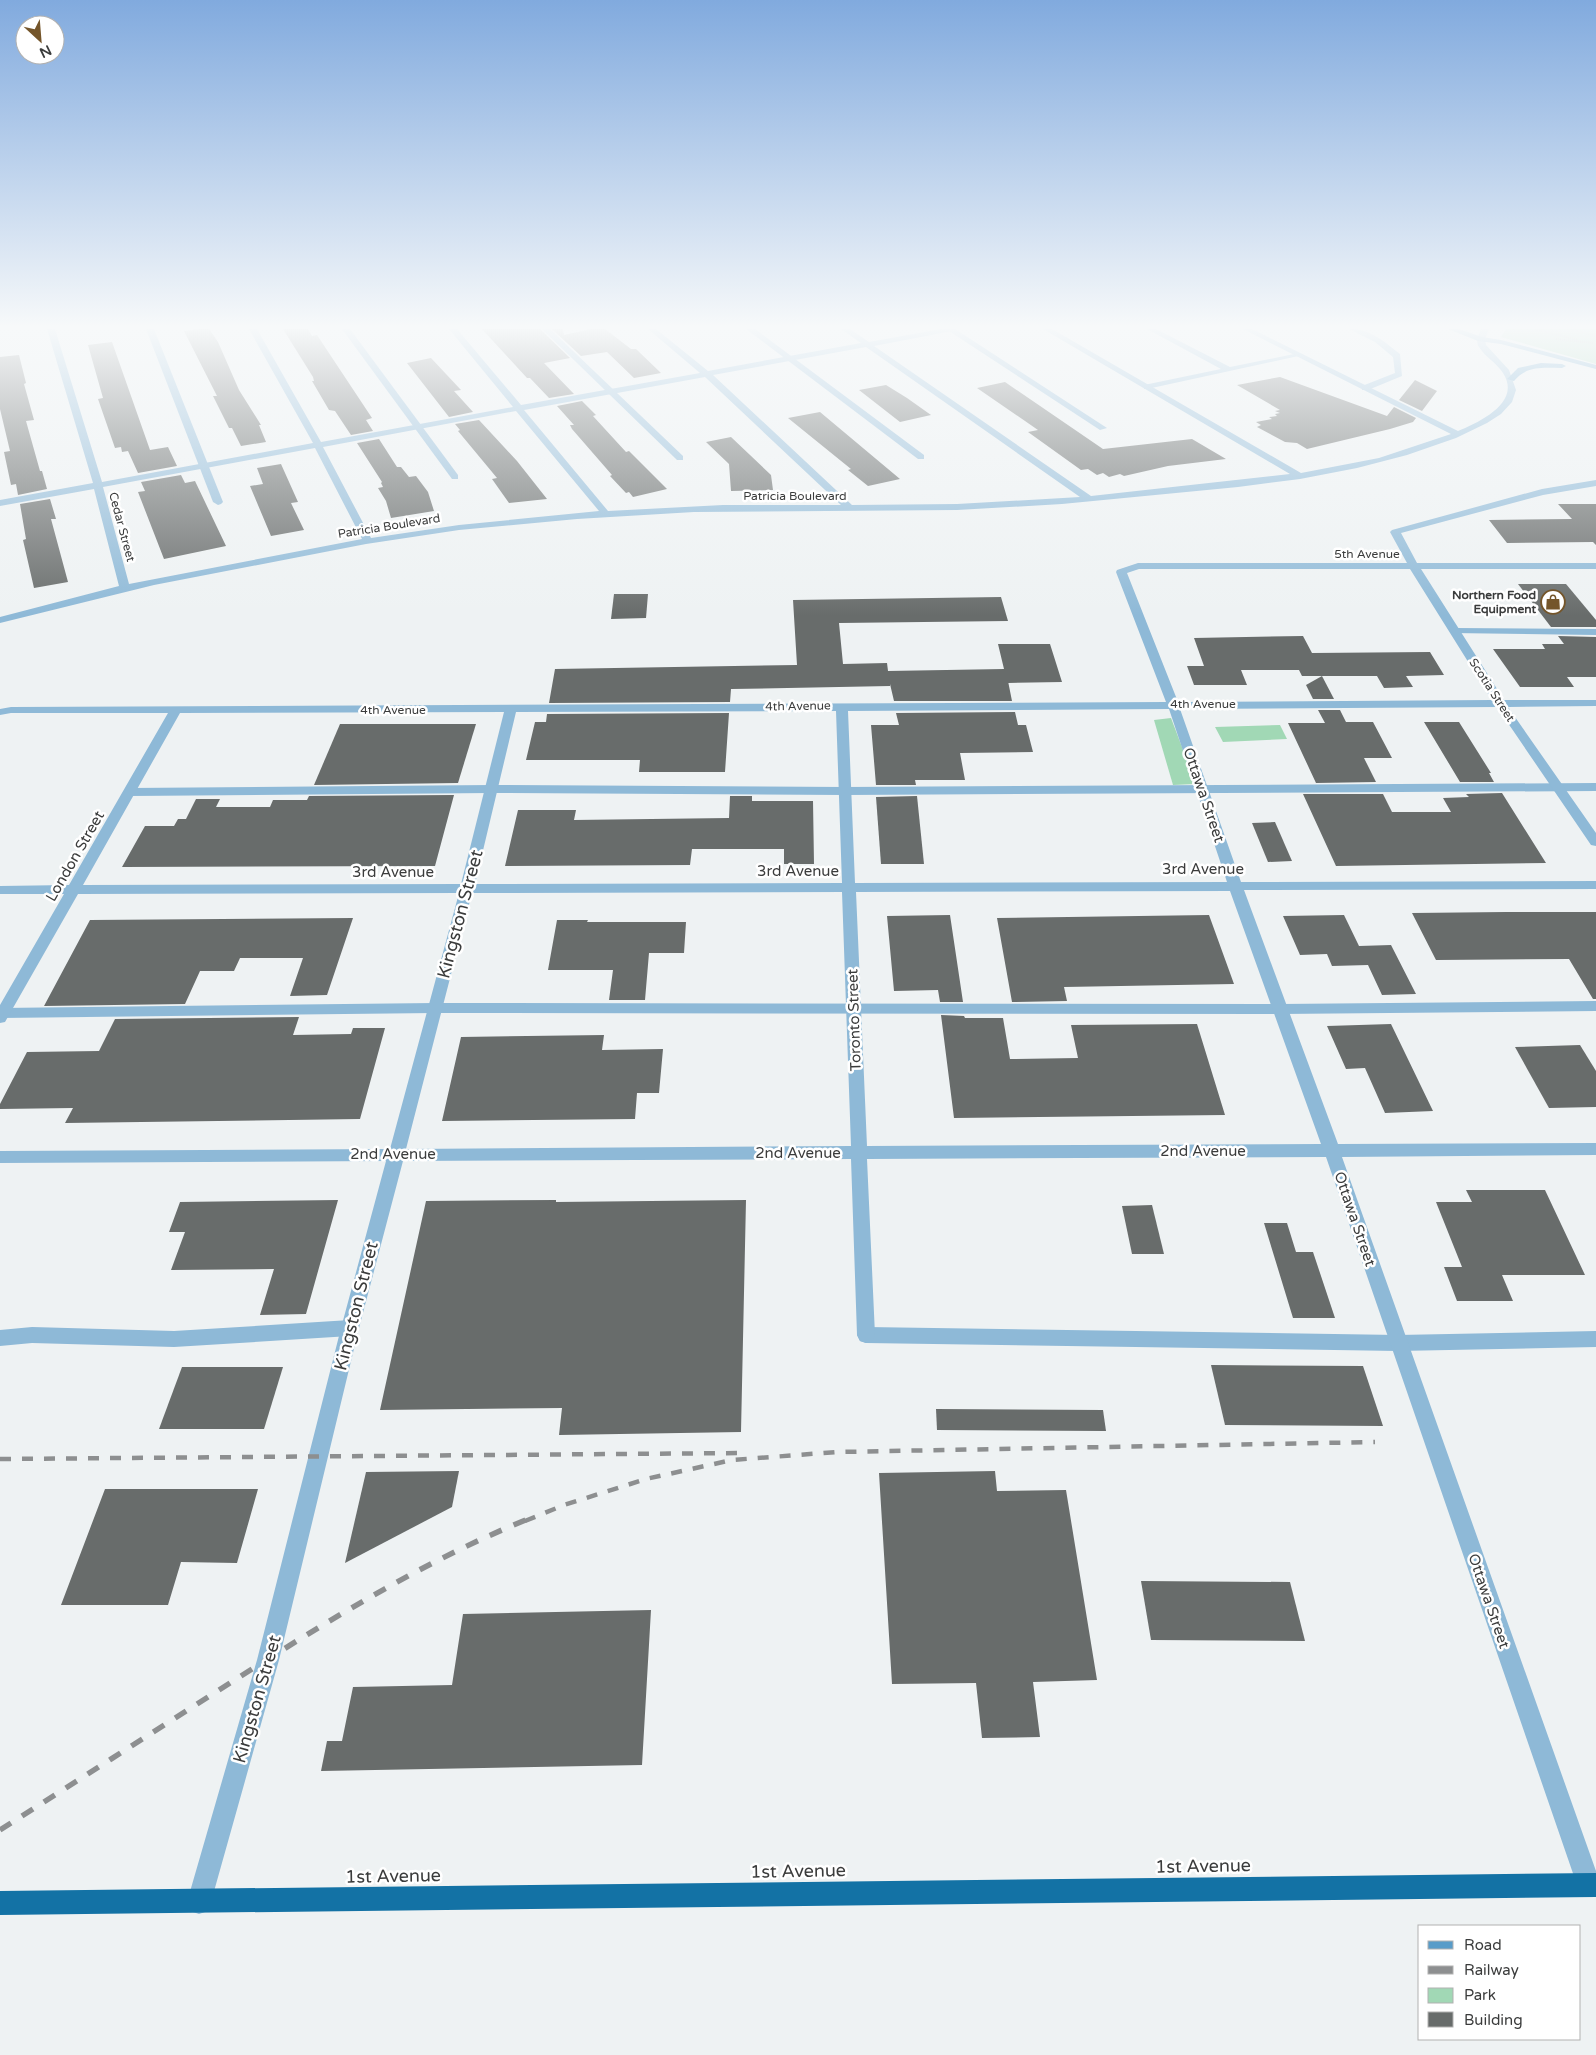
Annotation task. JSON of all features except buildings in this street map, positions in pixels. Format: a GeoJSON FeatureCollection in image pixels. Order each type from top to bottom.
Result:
{"type":"FeatureCollection","features":[{"type":"Feature","properties":{"kind":"highway","name":"1st Avenue"},"geometry":{"type":"LineString","coordinates":[[0,1903],[1592,1885]]}},
{"type":"Feature","properties":{"kind":"street","name":"Cedar Street"},"geometry":{"type":"LineString","coordinates":[[80,425],[125,588]]}},
{"type":"Feature","properties":{"kind":"street"},"geometry":{"type":"LineString","coordinates":[[188,425],[218,502]]}},
{"type":"Feature","properties":{"kind":"street"},"geometry":{"type":"LineString","coordinates":[[307,425],[368,541]]}},
{"type":"Feature","properties":{"kind":"street"},"geometry":{"type":"LineString","coordinates":[[0,503],[424,425]]}},
{"type":"Feature","properties":{"kind":"street"},"geometry":{"type":"LineString","coordinates":[[533,425],[606,514]]}},
{"type":"Feature","properties":{"kind":"street"},"geometry":{"type":"LineString","coordinates":[[645,425],[680,458]]}},
{"type":"Feature","properties":{"kind":"street"},"geometry":{"type":"LineString","coordinates":[[761,425],[850,508]]}},
{"type":"Feature","properties":{"kind":"street"},"geometry":{"type":"LineString","coordinates":[[879,425],[921,457]]}},
{"type":"Feature","properties":{"kind":"street"},"geometry":{"type":"LineString","coordinates":[[984,425],[1089,498]]}},
{"type":"Feature","properties":{"kind":"street"},"geometry":{"type":"LineString","coordinates":[[1098,425],[1103,428]]}},
{"type":"Feature","properties":{"kind":"street"},"geometry":{"type":"LineString","coordinates":[[1212,425],[1300,476]]}},
{"type":"Feature","properties":{"kind":"street"},"geometry":{"type":"LineString","coordinates":[[1440,425],[1456,433]]}},
{"type":"Feature","properties":{"kind":"street","name":"Patricia Boulevard"},"geometry":{"type":"LineString","coordinates":[[0,620],[125,588],[368,541],[488,524],[606,514],[723,508],[958,507],[1173,492],[1300,476],[1363,465],[1418,449],[1478,425]]}},
{"type":"Feature","properties":{"kind":"street"},"geometry":{"type":"LineString","coordinates":[[418,426],[455,477]]}},
{"type":"Feature","properties":{"kind":"street","name":"Scotia Street"},"geometry":{"type":"LineString","coordinates":[[1596,483],[1542,492],[1395,532],[1414,567],[1500,703],[1596,842]]}},
{"type":"Feature","properties":{"kind":"street","name":"5th Avenue"},"geometry":{"type":"LineString","coordinates":[[1138,566],[1596,566]]}},
{"type":"Feature","properties":{"kind":"street","name":"Ottawa Street"},"geometry":{"type":"LineString","coordinates":[[1138,566],[1121,572],[1173,704],[1234,885],[1332,1151],[1398,1343],[1592,1885]]}},
{"type":"Feature","properties":{"kind":"street"},"geometry":{"type":"LineString","coordinates":[[1454,632],[1596,632]]}},
{"type":"Feature","properties":{"kind":"street","name":"4th Avenue"},"geometry":{"type":"LineString","coordinates":[[0,712],[11,710],[1596,703]]}},
{"type":"Feature","properties":{"kind":"street","name":"Toronto Street"},"geometry":{"type":"LineString","coordinates":[[842,706],[866,1335],[1398,1343]]}},
{"type":"Feature","properties":{"kind":"street","name":"Kingston Street"},"geometry":{"type":"LineString","coordinates":[[199,1902],[268,1660],[350,1328],[467,888],[511,709]]}},
{"type":"Feature","properties":{"kind":"street","name":"London Street"},"geometry":{"type":"LineString","coordinates":[[1,1014],[75,889],[176,710]]}},
{"type":"Feature","properties":{"kind":"street"},"geometry":{"type":"LineString","coordinates":[[130,792],[492,789],[845,791],[1596,787]]}},
{"type":"Feature","properties":{"kind":"street","name":"3rd Avenue"},"geometry":{"type":"LineString","coordinates":[[0,890],[1596,885]]}},
{"type":"Feature","properties":{"kind":"street"},"geometry":{"type":"LineString","coordinates":[[1,1014],[435,1008],[1280,1010],[1596,1006]]}},
{"type":"Feature","properties":{"kind":"street","name":"2nd Avenue"},"geometry":{"type":"LineString","coordinates":[[0,1157],[1596,1149]]}},
{"type":"Feature","properties":{"kind":"street"},"geometry":{"type":"LineString","coordinates":[[0,1338],[32,1335],[174,1339],[350,1328]]}},
{"type":"Feature","properties":{"kind":"street"},"geometry":{"type":"LineString","coordinates":[[1398,1343],[1596,1339]]}},
{"type":"Feature","properties":{"kind":"green space"},"geometry":{"type":"Polygon","coordinates":[[[1171,718],[1196,784],[1173,785],[1154,720],[1171,718]]]}},
{"type":"Feature","properties":{"kind":"green space"},"geometry":{"type":"Polygon","coordinates":[[[1280,725],[1287,739],[1223,742],[1215,727],[1280,725]]]}},
{"type":"Feature","properties":{"kind":"railway"},"geometry":{"type":"LineString","coordinates":[[525,1521],[564,1505],[646,1479],[732,1460],[837,1452],[1375,1442]]}},
{"type":"Feature","properties":{"kind":"railway"},"geometry":{"type":"LineString","coordinates":[[0,1459],[742,1453]]}},
{"type":"Feature","properties":{"kind":"railway"},"geometry":{"type":"LineString","coordinates":[[0,1830],[230,1683],[375,1594],[450,1554],[528,1519]]}},
{"type":"Feature","properties":{"kind":"place","name":"Northern Food Equipment"},"geometry":{"type":"Point","coordinates":[1553,602]}}]}
